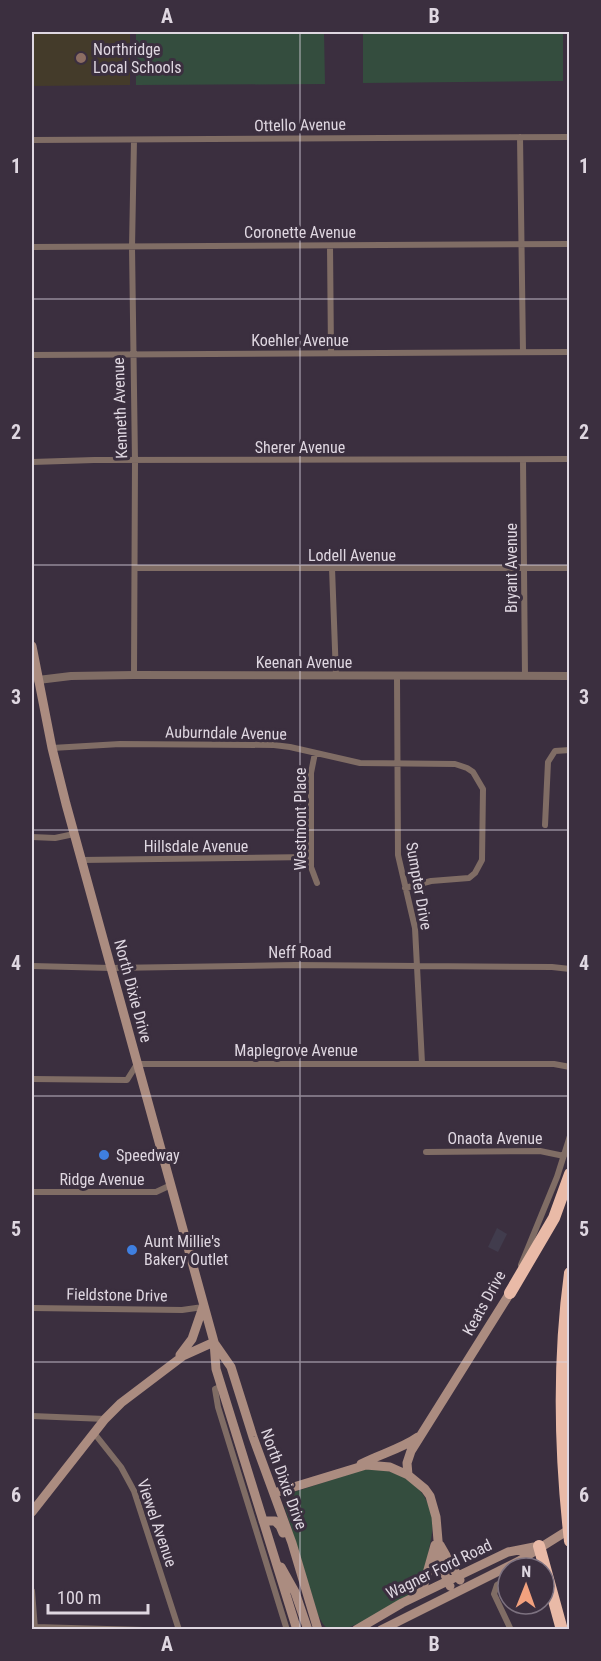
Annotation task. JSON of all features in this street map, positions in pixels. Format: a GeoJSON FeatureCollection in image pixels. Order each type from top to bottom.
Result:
{"type":"FeatureCollection","features":[{"type":"Feature","properties":{"kind":"highway"},"geometry":{"type":"LineString","coordinates":[[510,1293],[554,1218],[570,1174]]}},
{"type":"Feature","properties":{"kind":"highway"},"geometry":{"type":"LineString","coordinates":[[570,1273],[565,1322],[562,1420],[565,1501],[570,1541]]}},
{"type":"Feature","properties":{"kind":"highway"},"geometry":{"type":"LineString","coordinates":[[539,1546],[562,1629]]}},
{"type":"Feature","properties":{"kind":"main road","name":"North Dixie Drive"},"geometry":{"type":"LineString","coordinates":[[32,646],[35,681],[52,748],[214,1342],[216,1369],[259,1522],[274,1557],[297,1629]]}},
{"type":"Feature","properties":{"kind":"main road","name":"Keats Drive"},"geometry":{"type":"LineString","coordinates":[[408,1475],[406,1463],[420,1436],[510,1293]]}},
{"type":"Feature","properties":{"kind":"main road"},"geometry":{"type":"LineString","coordinates":[[175,1361],[192,1339],[203,1306]]}},
{"type":"Feature","properties":{"kind":"main road","name":"North Dixie Drive"},"geometry":{"type":"LineString","coordinates":[[214,1342],[231,1367],[316,1625]]}},
{"type":"Feature","properties":{"kind":"main road"},"geometry":{"type":"LineString","coordinates":[[32,1512],[105,1419],[137,1388],[195,1349],[214,1342]]}},
{"type":"Feature","properties":{"kind":"main road"},"geometry":{"type":"LineString","coordinates":[[222,1386],[229,1384],[242,1403]]}},
{"type":"Feature","properties":{"kind":"main road"},"geometry":{"type":"LineString","coordinates":[[274,1493],[355,1468],[376,1456],[405,1446],[420,1436]]}},
{"type":"Feature","properties":{"kind":"main road"},"geometry":{"type":"LineString","coordinates":[[355,1468],[384,1466],[408,1475],[430,1496],[435,1517],[440,1564],[448,1584],[415,1604],[392,1624]]}},
{"type":"Feature","properties":{"kind":"main road"},"geometry":{"type":"LineString","coordinates":[[259,1522],[274,1521],[280,1526],[298,1565]]}},
{"type":"Feature","properties":{"kind":"main road","name":"Wagner Ford Road"},"geometry":{"type":"LineString","coordinates":[[525,1556],[570,1528]]}},
{"type":"Feature","properties":{"kind":"main road"},"geometry":{"type":"LineString","coordinates":[[437,1537],[447,1560],[459,1578],[496,1567]]}},
{"type":"Feature","properties":{"kind":"main road"},"geometry":{"type":"LineString","coordinates":[[414,1597],[424,1584],[437,1537]]}},
{"type":"Feature","properties":{"kind":"main road","name":"Wagner Ford Road"},"geometry":{"type":"LineString","coordinates":[[356,1629],[414,1597],[448,1584],[508,1552],[539,1546]]}},
{"type":"Feature","properties":{"kind":"main road"},"geometry":{"type":"LineString","coordinates":[[274,1557],[295,1592],[308,1629]]}},
{"type":"Feature","properties":{"kind":"main road","name":"Wagner Ford Road"},"geometry":{"type":"LineString","coordinates":[[381,1629],[496,1572]]}},
{"type":"Feature","properties":{"kind":"main road"},"geometry":{"type":"LineString","coordinates":[[316,1625],[324,1629]]}},
{"type":"Feature","properties":{"kind":"street"},"geometry":{"type":"LineString","coordinates":[[520,137],[523,352]]}},
{"type":"Feature","properties":{"kind":"street","name":"Ottello Avenue"},"geometry":{"type":"LineString","coordinates":[[32,140],[570,137]]}},
{"type":"Feature","properties":{"kind":"street","name":"Kenneth Avenue"},"geometry":{"type":"LineString","coordinates":[[134,140],[132,247],[135,461],[134,675]]}},
{"type":"Feature","properties":{"kind":"street","name":"Coronette Avenue"},"geometry":{"type":"LineString","coordinates":[[32,247],[570,244]]}},
{"type":"Feature","properties":{"kind":"street"},"geometry":{"type":"LineString","coordinates":[[330,246],[331,353]]}},
{"type":"Feature","properties":{"kind":"street","name":"Koehler Avenue"},"geometry":{"type":"LineString","coordinates":[[32,355],[570,352]]}},
{"type":"Feature","properties":{"kind":"street","name":"Sherer Avenue"},"geometry":{"type":"LineString","coordinates":[[32,462],[570,459]]}},
{"type":"Feature","properties":{"kind":"street","name":"Bryant Avenue"},"geometry":{"type":"LineString","coordinates":[[523,460],[525,676]]}},
{"type":"Feature","properties":{"kind":"street","name":"Lodell Avenue"},"geometry":{"type":"LineString","coordinates":[[135,568],[570,568]]}},
{"type":"Feature","properties":{"kind":"street"},"geometry":{"type":"LineString","coordinates":[[332,568],[336,626],[336,676]]}},
{"type":"Feature","properties":{"kind":"street","name":"Keenan Avenue"},"geometry":{"type":"LineString","coordinates":[[35,681],[71,676],[134,675],[570,676]]}},
{"type":"Feature","properties":{"kind":"street","name":"Sumpter Drive"},"geometry":{"type":"LineString","coordinates":[[397,676],[398,855],[415,928],[415,966],[422,1063]]}},
{"type":"Feature","properties":{"kind":"street","name":"Auburndale Avenue"},"geometry":{"type":"LineString","coordinates":[[52,748],[120,744],[274,746],[290,747],[360,763],[455,764],[467,768],[478,778],[483,797],[483,854],[475,873],[462,880],[431,881],[405,888]]}},
{"type":"Feature","properties":{"kind":"street"},"geometry":{"type":"LineString","coordinates":[[545,825],[548,762],[555,752],[570,750]]}},
{"type":"Feature","properties":{"kind":"street","name":"Westmont Place"},"geometry":{"type":"LineString","coordinates":[[315,753],[311,773],[311,867],[317,883]]}},
{"type":"Feature","properties":{"kind":"street"},"geometry":{"type":"LineString","coordinates":[[32,837],[55,838],[74,834]]}},
{"type":"Feature","properties":{"kind":"street","name":"Hillsdale Avenue"},"geometry":{"type":"LineString","coordinates":[[81,860],[311,857]]}},
{"type":"Feature","properties":{"kind":"street","name":"Neff Road"},"geometry":{"type":"LineString","coordinates":[[32,966],[111,968],[295,965],[570,969]]}},
{"type":"Feature","properties":{"kind":"street","name":"Maplegrove Avenue"},"geometry":{"type":"LineString","coordinates":[[137,1064],[422,1063],[554,1064],[570,1067]]}},
{"type":"Feature","properties":{"kind":"street"},"geometry":{"type":"LineString","coordinates":[[32,1079],[127,1080],[137,1064]]}},
{"type":"Feature","properties":{"kind":"street","name":"Keats Drive"},"geometry":{"type":"LineString","coordinates":[[510,1293],[570,1136]]}},
{"type":"Feature","properties":{"kind":"street","name":"Onaota Avenue"},"geometry":{"type":"LineString","coordinates":[[426,1152],[531,1151],[564,1156]]}},
{"type":"Feature","properties":{"kind":"street","name":"Ridge Avenue"},"geometry":{"type":"LineString","coordinates":[[32,1192],[156,1192],[171,1185]]}},
{"type":"Feature","properties":{"kind":"street","name":"Fieldstone Drive"},"geometry":{"type":"LineString","coordinates":[[32,1308],[182,1310],[203,1306]]}},
{"type":"Feature","properties":{"kind":"street"},"geometry":{"type":"LineString","coordinates":[[32,1416],[105,1419]]}},
{"type":"Feature","properties":{"kind":"street","name":"Viewel Avenue"},"geometry":{"type":"LineString","coordinates":[[94,1433],[121,1467],[134,1491],[178,1629]]}},
{"type":"Feature","properties":{"kind":"street"},"geometry":{"type":"LineString","coordinates":[[259,1522],[288,1629]]}},
{"type":"Feature","properties":{"kind":"street"},"geometry":{"type":"LineString","coordinates":[[32,1591],[35,1628],[143,1629]]}},
{"type":"Feature","properties":{"kind":"shaded area","name":"Northridge Local Schools"},"geometry":{"type":"Polygon","coordinates":[[[32,32],[130,32],[130,85],[32,86],[32,32]]]}},
{"type":"Feature","properties":{"kind":"shaded area"},"geometry":{"type":"Polygon","coordinates":[[[497,1228],[507,1234],[498,1252],[488,1247],[497,1228]]]}},
{"type":"Feature","properties":{"kind":"green space"},"geometry":{"type":"Polygon","coordinates":[[[136,32],[324,32],[325,84],[136,85],[136,32]]]}},
{"type":"Feature","properties":{"kind":"green space"},"geometry":{"type":"Polygon","coordinates":[[[363,32],[563,32],[563,81],[363,83],[363,32]]]}},
{"type":"Feature","properties":{"kind":"green space"},"geometry":{"type":"Polygon","coordinates":[[[375,1468],[404,1478],[419,1489],[425,1497],[432,1517],[432,1529],[424,1573],[414,1593],[360,1623],[338,1630],[330,1629],[324,1625],[318,1615],[284,1499],[288,1494],[362,1470],[375,1468]]]}},
{"type":"Feature","properties":{"kind":"place","name":"Northridge Local Schools"},"geometry":{"type":"Point","coordinates":[81,58]}},
{"type":"Feature","properties":{"kind":"place","name":"Speedway"},"geometry":{"type":"Point","coordinates":[104,1155]}},
{"type":"Feature","properties":{"kind":"place","name":"Aunt Millie's Bakery Outlet"},"geometry":{"type":"Point","coordinates":[132,1250]}}]}
